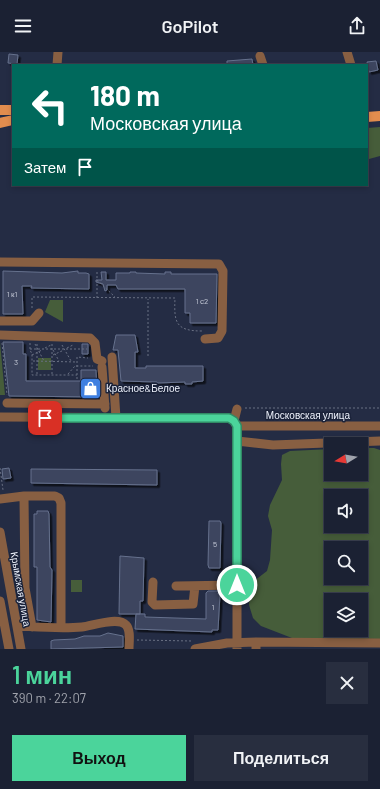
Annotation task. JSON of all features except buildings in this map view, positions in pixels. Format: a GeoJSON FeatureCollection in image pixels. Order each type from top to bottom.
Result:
{"type":"FeatureCollection","features":[{"type":"Feature","properties":{"kind":"main road"},"geometry":{"type":"LineString","coordinates":[[0,110],[12,110]]}},
{"type":"Feature","properties":{"kind":"main road"},"geometry":{"type":"LineString","coordinates":[[368,115],[380,116]]}},
{"type":"Feature","properties":{"kind":"main road"},"geometry":{"type":"LineString","coordinates":[[0,117],[12,117]]}},
{"type":"Feature","properties":{"kind":"main road"},"geometry":{"type":"LineString","coordinates":[[0,123],[12,120]]}},
{"type":"Feature","properties":{"kind":"street"},"geometry":{"type":"LineString","coordinates":[[57,64],[58,52]]}},
{"type":"Feature","properties":{"kind":"street"},"geometry":{"type":"LineString","coordinates":[[347,52],[351,64]]}},
{"type":"Feature","properties":{"kind":"street"},"geometry":{"type":"LineString","coordinates":[[0,262],[219,264],[223,271],[222,331],[218,338],[206,335]]}},
{"type":"Feature","properties":{"kind":"street"},"geometry":{"type":"LineString","coordinates":[[0,321],[32,321],[39,313]]}},
{"type":"Feature","properties":{"kind":"street"},"geometry":{"type":"LineString","coordinates":[[0,335],[53,341],[94,340],[95,356],[101,365],[106,418]]}},
{"type":"Feature","properties":{"kind":"street"},"geometry":{"type":"LineString","coordinates":[[112,357],[116,418]]}},
{"type":"Feature","properties":{"kind":"street"},"geometry":{"type":"LineString","coordinates":[[8,401],[105,404]]}},
{"type":"Feature","properties":{"kind":"street"},"geometry":{"type":"LineString","coordinates":[[237,646],[236,423],[241,408]]}},
{"type":"Feature","properties":{"kind":"street","name":"Московская улица"},"geometry":{"type":"LineString","coordinates":[[0,418],[229,418],[236,423],[380,426]]}},
{"type":"Feature","properties":{"kind":"street"},"geometry":{"type":"LineString","coordinates":[[237,441],[273,445],[380,441]]}},
{"type":"Feature","properties":{"kind":"street"},"geometry":{"type":"LineString","coordinates":[[24,496],[25,588],[32,627]]}},
{"type":"Feature","properties":{"kind":"street"},"geometry":{"type":"LineString","coordinates":[[2,498],[24,496],[55,496],[59,498],[61,503],[61,627]]}},
{"type":"Feature","properties":{"kind":"street","name":"Крымская улица"},"geometry":{"type":"LineString","coordinates":[[0,532],[21,649]]}},
{"type":"Feature","properties":{"kind":"street"},"geometry":{"type":"LineString","coordinates":[[153,582],[152,602],[155,605],[193,604],[195,586]]}},
{"type":"Feature","properties":{"kind":"street"},"geometry":{"type":"LineString","coordinates":[[176,586],[237,585]]}},
{"type":"Feature","properties":{"kind":"street"},"geometry":{"type":"LineString","coordinates":[[0,601],[9,649]]}},
{"type":"Feature","properties":{"kind":"street"},"geometry":{"type":"LineString","coordinates":[[17,626],[82,627],[103,622],[122,622],[129,630],[129,645]]}},
{"type":"Feature","properties":{"kind":"street"},"geometry":{"type":"LineString","coordinates":[[196,645],[212,647],[380,643]]}},
{"type":"Feature","properties":{"kind":"path"},"geometry":{"type":"LineString","coordinates":[[96,298],[97,262]]}},
{"type":"Feature","properties":{"kind":"path"},"geometry":{"type":"LineString","coordinates":[[96,279],[115,298]]}},
{"type":"Feature","properties":{"kind":"path"},"geometry":{"type":"LineString","coordinates":[[32,321],[32,297],[174,298],[174,315],[177,323],[183,329],[206,335]]}},
{"type":"Feature","properties":{"kind":"path"},"geometry":{"type":"LineString","coordinates":[[148,298],[148,356]]}},
{"type":"Feature","properties":{"kind":"path"},"geometry":{"type":"LineString","coordinates":[[0,335],[8,401]]}},
{"type":"Feature","properties":{"kind":"path"},"geometry":{"type":"LineString","coordinates":[[33,339],[30,349],[32,355],[32,375],[77,375]]}},
{"type":"Feature","properties":{"kind":"path"},"geometry":{"type":"LineString","coordinates":[[33,339],[38,352],[44,361]]}},
{"type":"Feature","properties":{"kind":"path"},"geometry":{"type":"LineString","coordinates":[[33,339],[37,349]]}},
{"type":"Feature","properties":{"kind":"path"},"geometry":{"type":"LineString","coordinates":[[32,355],[53,341]]}},
{"type":"Feature","properties":{"kind":"path"},"geometry":{"type":"LineString","coordinates":[[52,375],[53,341]]}},
{"type":"Feature","properties":{"kind":"path"},"geometry":{"type":"LineString","coordinates":[[53,341],[65,349],[71,362]]}},
{"type":"Feature","properties":{"kind":"path"},"geometry":{"type":"LineString","coordinates":[[52,356],[75,344]]}},
{"type":"Feature","properties":{"kind":"path"},"geometry":{"type":"LineString","coordinates":[[30,349],[92,349]]}},
{"type":"Feature","properties":{"kind":"path"},"geometry":{"type":"LineString","coordinates":[[52,349],[59,361]]}},
{"type":"Feature","properties":{"kind":"path"},"geometry":{"type":"LineString","coordinates":[[37,375],[38,352]]}},
{"type":"Feature","properties":{"kind":"path"},"geometry":{"type":"LineString","coordinates":[[77,379],[77,358],[92,358]]}},
{"type":"Feature","properties":{"kind":"path"},"geometry":{"type":"LineString","coordinates":[[32,361],[77,362]]}},
{"type":"Feature","properties":{"kind":"path"},"geometry":{"type":"LineString","coordinates":[[68,375],[75,366],[101,365]]}},
{"type":"Feature","properties":{"kind":"path"},"geometry":{"type":"LineString","coordinates":[[241,408],[380,408]]}},
{"type":"Feature","properties":{"kind":"path"},"geometry":{"type":"LineString","coordinates":[[0,468],[2,498]]}},
{"type":"Feature","properties":{"kind":"path"},"geometry":{"type":"LineString","coordinates":[[129,645],[196,645]]}},
{"type":"Feature","properties":{"kind":"green space"},"geometry":{"type":"Polygon","coordinates":[[[380,127],[380,156],[369,159],[368,154],[368,128],[380,127]]]}},
{"type":"Feature","properties":{"kind":"green space"},"geometry":{"type":"Polygon","coordinates":[[[50,300],[63,300],[63,322],[45,312],[50,300]]]}},
{"type":"Feature","properties":{"kind":"green space"},"geometry":{"type":"Polygon","coordinates":[[[0,342],[5,395],[0,395],[0,342]]]}},
{"type":"Feature","properties":{"kind":"green space"},"geometry":{"type":"Polygon","coordinates":[[[38,358],[51,358],[51,370],[38,370],[38,358]]]}},
{"type":"Feature","properties":{"kind":"green space"},"geometry":{"type":"Polygon","coordinates":[[[368,448],[380,450],[380,639],[292,638],[261,626],[253,618],[249,605],[250,592],[254,581],[267,571],[270,560],[272,530],[268,516],[270,505],[282,480],[282,455],[290,451],[324,449],[324,481],[368,481],[368,448]]]}},
{"type":"Feature","properties":{"kind":"green space"},"geometry":{"type":"Polygon","coordinates":[[[71,580],[82,580],[82,592],[71,592],[71,580]]]}},
{"type":"Feature","properties":{"kind":"place","name":"Красное&Белое"},"geometry":{"type":"Point","coordinates":[91,388]}},
{"type":"Feature","properties":{"kind":"route"},"geometry":{"type":"LineString","coordinates":[[45,418],[229,418],[234,421],[237,426],[237,585]]}}]}
